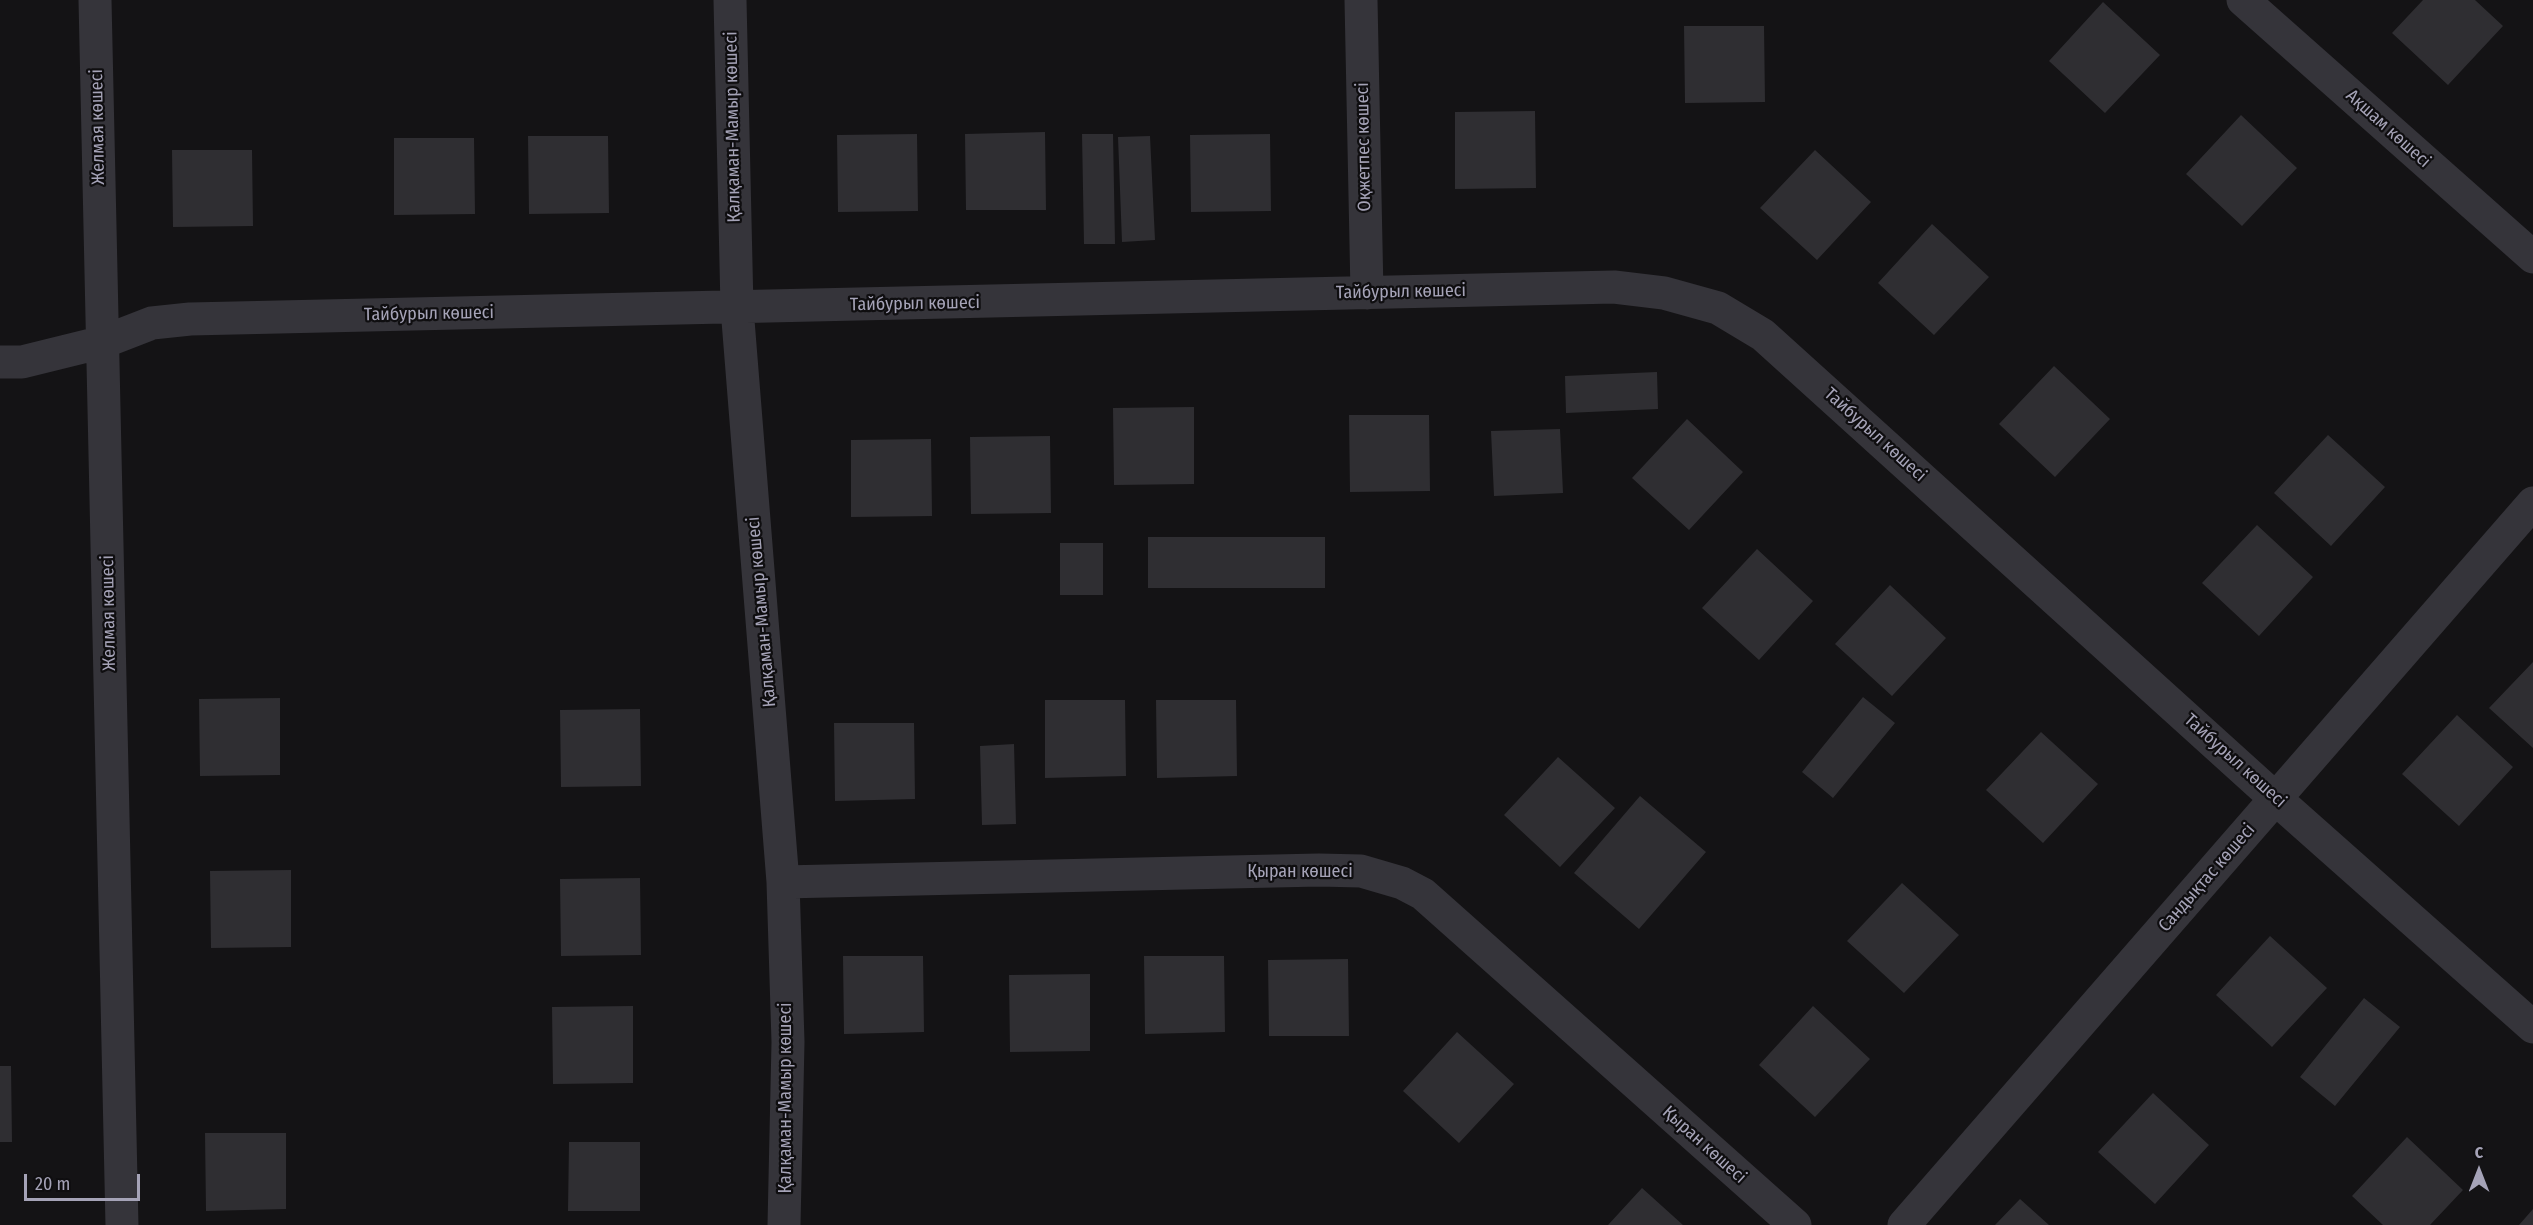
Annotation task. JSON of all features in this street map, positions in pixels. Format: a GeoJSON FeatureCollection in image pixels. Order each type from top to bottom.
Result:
{"type":"FeatureCollection","features":[{"type":"Feature","properties":{"kind":"street","name":"Желмая көшесі"},"geometry":{"type":"LineString","coordinates":[[95,0],[122,1225]]}},
{"type":"Feature","properties":{"kind":"street","name":"Қалқаман-Мамыр көшесі"},"geometry":{"type":"LineString","coordinates":[[730,0],[737,308],[783,882],[788,1042],[784,1225]]}},
{"type":"Feature","properties":{"kind":"street","name":"Оқжетпес көшесі"},"geometry":{"type":"LineString","coordinates":[[1361,0],[1367,293]]}},
{"type":"Feature","properties":{"kind":"street","name":"Ақшам көшесі"},"geometry":{"type":"LineString","coordinates":[[2243,0],[2533,257]]}},
{"type":"Feature","properties":{"kind":"street","name":"Тайбурыл көшесі"},"geometry":{"type":"LineString","coordinates":[[0,362],[22,362],[103,342],[152,323],[189,319],[1614,287],[1664,293],[1718,308],[1763,335],[2276,799],[2533,1027]]}},
{"type":"Feature","properties":{"kind":"street","name":"Сандықтас көшесі"},"geometry":{"type":"LineString","coordinates":[[1904,1225],[2533,503]]}},
{"type":"Feature","properties":{"kind":"street","name":"Қыран көшесі"},"geometry":{"type":"LineString","coordinates":[[783,882],[1319,870],[1361,871],[1402,883],[1423,894],[1795,1225]]}},
{"type":"Feature","properties":{"kind":"building"},"geometry":{"type":"Polygon","coordinates":[[[2423,0],[2475,0],[2503,26],[2448,85],[2392,33],[2423,0]]]}},
{"type":"Feature","properties":{"kind":"building"},"geometry":{"type":"Polygon","coordinates":[[[2103,2],[2160,55],[2105,113],[2049,61],[2103,2]]]}},
{"type":"Feature","properties":{"kind":"building"},"geometry":{"type":"Polygon","coordinates":[[[1684,26],[1764,26],[1765,102],[1685,103],[1684,26]]]}},
{"type":"Feature","properties":{"kind":"building"},"geometry":{"type":"Polygon","coordinates":[[[1535,111],[1536,188],[1455,189],[1455,112],[1535,111]]]}},
{"type":"Feature","properties":{"kind":"building"},"geometry":{"type":"Polygon","coordinates":[[[2241,115],[2297,168],[2242,226],[2186,174],[2241,115]]]}},
{"type":"Feature","properties":{"kind":"building"},"geometry":{"type":"Polygon","coordinates":[[[1045,132],[1046,210],[966,210],[965,134],[1045,132]]]}},
{"type":"Feature","properties":{"kind":"building"},"geometry":{"type":"Polygon","coordinates":[[[917,134],[918,211],[838,212],[837,135],[917,134]]]}},
{"type":"Feature","properties":{"kind":"building"},"geometry":{"type":"Polygon","coordinates":[[[1082,134],[1113,134],[1115,244],[1084,244],[1082,134]]]}},
{"type":"Feature","properties":{"kind":"building"},"geometry":{"type":"Polygon","coordinates":[[[1270,134],[1271,211],[1191,212],[1190,135],[1270,134]]]}},
{"type":"Feature","properties":{"kind":"building"},"geometry":{"type":"Polygon","coordinates":[[[528,136],[608,136],[609,213],[529,214],[528,136]]]}},
{"type":"Feature","properties":{"kind":"building"},"geometry":{"type":"Polygon","coordinates":[[[1150,136],[1155,240],[1122,242],[1118,137],[1150,136]]]}},
{"type":"Feature","properties":{"kind":"building"},"geometry":{"type":"Polygon","coordinates":[[[394,138],[474,138],[475,214],[394,215],[394,138]]]}},
{"type":"Feature","properties":{"kind":"building"},"geometry":{"type":"Polygon","coordinates":[[[172,150],[252,150],[253,226],[173,227],[172,150]]]}},
{"type":"Feature","properties":{"kind":"building"},"geometry":{"type":"Polygon","coordinates":[[[1815,150],[1871,202],[1817,260],[1760,208],[1815,150]]]}},
{"type":"Feature","properties":{"kind":"building"},"geometry":{"type":"Polygon","coordinates":[[[1932,224],[1989,277],[1934,335],[1878,283],[1932,224]]]}},
{"type":"Feature","properties":{"kind":"building"},"geometry":{"type":"Polygon","coordinates":[[[2054,366],[2110,419],[2055,477],[1999,424],[2054,366]]]}},
{"type":"Feature","properties":{"kind":"building"},"geometry":{"type":"Polygon","coordinates":[[[1657,372],[1658,409],[1566,413],[1565,376],[1657,372]]]}},
{"type":"Feature","properties":{"kind":"building"},"geometry":{"type":"Polygon","coordinates":[[[1194,407],[1194,484],[1114,485],[1113,408],[1194,407]]]}},
{"type":"Feature","properties":{"kind":"building"},"geometry":{"type":"Polygon","coordinates":[[[1349,415],[1429,415],[1430,491],[1350,492],[1349,415]]]}},
{"type":"Feature","properties":{"kind":"building"},"geometry":{"type":"Polygon","coordinates":[[[1687,419],[1743,472],[1689,530],[1632,478],[1687,419]]]}},
{"type":"Feature","properties":{"kind":"building"},"geometry":{"type":"Polygon","coordinates":[[[1560,429],[1563,493],[1494,496],[1491,431],[1560,429]]]}},
{"type":"Feature","properties":{"kind":"building"},"geometry":{"type":"Polygon","coordinates":[[[2328,435],[2385,487],[2331,546],[2274,493],[2328,435]]]}},
{"type":"Feature","properties":{"kind":"building"},"geometry":{"type":"Polygon","coordinates":[[[1050,436],[1051,513],[971,514],[970,437],[1050,436]]]}},
{"type":"Feature","properties":{"kind":"building"},"geometry":{"type":"Polygon","coordinates":[[[931,439],[932,516],[851,517],[851,440],[931,439]]]}},
{"type":"Feature","properties":{"kind":"building"},"geometry":{"type":"Polygon","coordinates":[[[2257,525],[2313,577],[2259,636],[2202,583],[2257,525]]]}},
{"type":"Feature","properties":{"kind":"building"},"geometry":{"type":"Polygon","coordinates":[[[1148,537],[1325,537],[1325,588],[1148,588],[1148,537]]]}},
{"type":"Feature","properties":{"kind":"building"},"geometry":{"type":"Polygon","coordinates":[[[1060,543],[1103,543],[1103,595],[1060,595],[1060,543]]]}},
{"type":"Feature","properties":{"kind":"building"},"geometry":{"type":"Polygon","coordinates":[[[1757,549],[1813,601],[1759,660],[1702,608],[1757,549]]]}},
{"type":"Feature","properties":{"kind":"building"},"geometry":{"type":"Polygon","coordinates":[[[1890,585],[1946,638],[1892,696],[1835,644],[1890,585]]]}},
{"type":"Feature","properties":{"kind":"building"},"geometry":{"type":"Polygon","coordinates":[[[2533,662],[2533,748],[2489,708],[2533,662]]]}},
{"type":"Feature","properties":{"kind":"building"},"geometry":{"type":"Polygon","coordinates":[[[1863,697],[1895,723],[1833,798],[1802,772],[1863,697]]]}},
{"type":"Feature","properties":{"kind":"building"},"geometry":{"type":"Polygon","coordinates":[[[280,698],[280,775],[200,776],[199,699],[280,698]]]}},
{"type":"Feature","properties":{"kind":"building"},"geometry":{"type":"Polygon","coordinates":[[[1045,700],[1125,700],[1126,776],[1045,778],[1045,700]]]}},
{"type":"Feature","properties":{"kind":"building"},"geometry":{"type":"Polygon","coordinates":[[[1156,700],[1236,700],[1237,776],[1157,778],[1156,700]]]}},
{"type":"Feature","properties":{"kind":"building"},"geometry":{"type":"Polygon","coordinates":[[[640,709],[641,786],[561,787],[560,710],[640,709]]]}},
{"type":"Feature","properties":{"kind":"building"},"geometry":{"type":"Polygon","coordinates":[[[2457,715],[2513,767],[2459,826],[2402,774],[2457,715]]]}},
{"type":"Feature","properties":{"kind":"building"},"geometry":{"type":"Polygon","coordinates":[[[834,723],[914,723],[915,799],[835,801],[834,723]]]}},
{"type":"Feature","properties":{"kind":"building"},"geometry":{"type":"Polygon","coordinates":[[[2041,732],[2098,784],[2043,843],[1986,790],[2041,732]]]}},
{"type":"Feature","properties":{"kind":"building"},"geometry":{"type":"Polygon","coordinates":[[[1014,744],[1016,824],[982,825],[980,746],[1014,744]]]}},
{"type":"Feature","properties":{"kind":"building"},"geometry":{"type":"Polygon","coordinates":[[[1558,757],[1615,808],[1560,867],[1504,815],[1558,757]]]}},
{"type":"Feature","properties":{"kind":"building"},"geometry":{"type":"Polygon","coordinates":[[[1640,796],[1706,852],[1639,929],[1574,873],[1640,796]]]}},
{"type":"Feature","properties":{"kind":"building"},"geometry":{"type":"Polygon","coordinates":[[[291,870],[291,947],[211,948],[210,871],[291,870]]]}},
{"type":"Feature","properties":{"kind":"building"},"geometry":{"type":"Polygon","coordinates":[[[640,878],[641,955],[561,956],[560,879],[640,878]]]}},
{"type":"Feature","properties":{"kind":"building"},"geometry":{"type":"Polygon","coordinates":[[[1902,883],[1959,935],[1904,993],[1847,941],[1902,883]]]}},
{"type":"Feature","properties":{"kind":"building"},"geometry":{"type":"Polygon","coordinates":[[[2270,936],[2327,988],[2272,1047],[2216,995],[2270,936]]]}},
{"type":"Feature","properties":{"kind":"building"},"geometry":{"type":"Polygon","coordinates":[[[843,956],[923,956],[924,1032],[844,1034],[843,956]]]}},
{"type":"Feature","properties":{"kind":"building"},"geometry":{"type":"Polygon","coordinates":[[[1144,956],[1224,956],[1225,1032],[1145,1034],[1144,956]]]}},
{"type":"Feature","properties":{"kind":"building"},"geometry":{"type":"Polygon","coordinates":[[[1348,959],[1349,1036],[1269,1036],[1268,960],[1348,959]]]}},
{"type":"Feature","properties":{"kind":"building"},"geometry":{"type":"Polygon","coordinates":[[[1090,974],[1090,1051],[1010,1052],[1009,975],[1090,974]]]}},
{"type":"Feature","properties":{"kind":"building"},"geometry":{"type":"Polygon","coordinates":[[[2364,998],[2400,1027],[2335,1106],[2300,1077],[2364,998]]]}},
{"type":"Feature","properties":{"kind":"building"},"geometry":{"type":"Polygon","coordinates":[[[633,1006],[633,1083],[553,1084],[552,1007],[633,1006]]]}},
{"type":"Feature","properties":{"kind":"building"},"geometry":{"type":"Polygon","coordinates":[[[1813,1006],[1870,1059],[1815,1117],[1759,1065],[1813,1006]]]}},
{"type":"Feature","properties":{"kind":"building"},"geometry":{"type":"Polygon","coordinates":[[[1457,1032],[1514,1084],[1459,1143],[1403,1091],[1457,1032]]]}},
{"type":"Feature","properties":{"kind":"building"},"geometry":{"type":"Polygon","coordinates":[[[0,1066],[11,1066],[12,1142],[0,1142],[0,1066]]]}},
{"type":"Feature","properties":{"kind":"building"},"geometry":{"type":"Polygon","coordinates":[[[2153,1093],[2209,1145],[2155,1204],[2098,1152],[2153,1093]]]}},
{"type":"Feature","properties":{"kind":"building"},"geometry":{"type":"Polygon","coordinates":[[[205,1133],[286,1133],[286,1209],[206,1211],[205,1133]]]}},
{"type":"Feature","properties":{"kind":"building"},"geometry":{"type":"Polygon","coordinates":[[[2407,1137],[2463,1190],[2430,1225],[2383,1225],[2352,1196],[2407,1137]]]}},
{"type":"Feature","properties":{"kind":"building"},"geometry":{"type":"Polygon","coordinates":[[[569,1142],[640,1142],[640,1211],[568,1211],[569,1142]]]}},
{"type":"Feature","properties":{"kind":"building"},"geometry":{"type":"Polygon","coordinates":[[[1642,1188],[1683,1225],[1608,1225],[1642,1188]]]}},
{"type":"Feature","properties":{"kind":"building"},"geometry":{"type":"Polygon","coordinates":[[[2020,1199],[2049,1225],[1995,1225],[2020,1199]]]}},
{"type":"Feature","properties":{"kind":"building"},"geometry":{"type":"Polygon","coordinates":[[[2533,1209],[2533,1225],[2519,1225],[2533,1209]]]}}]}
